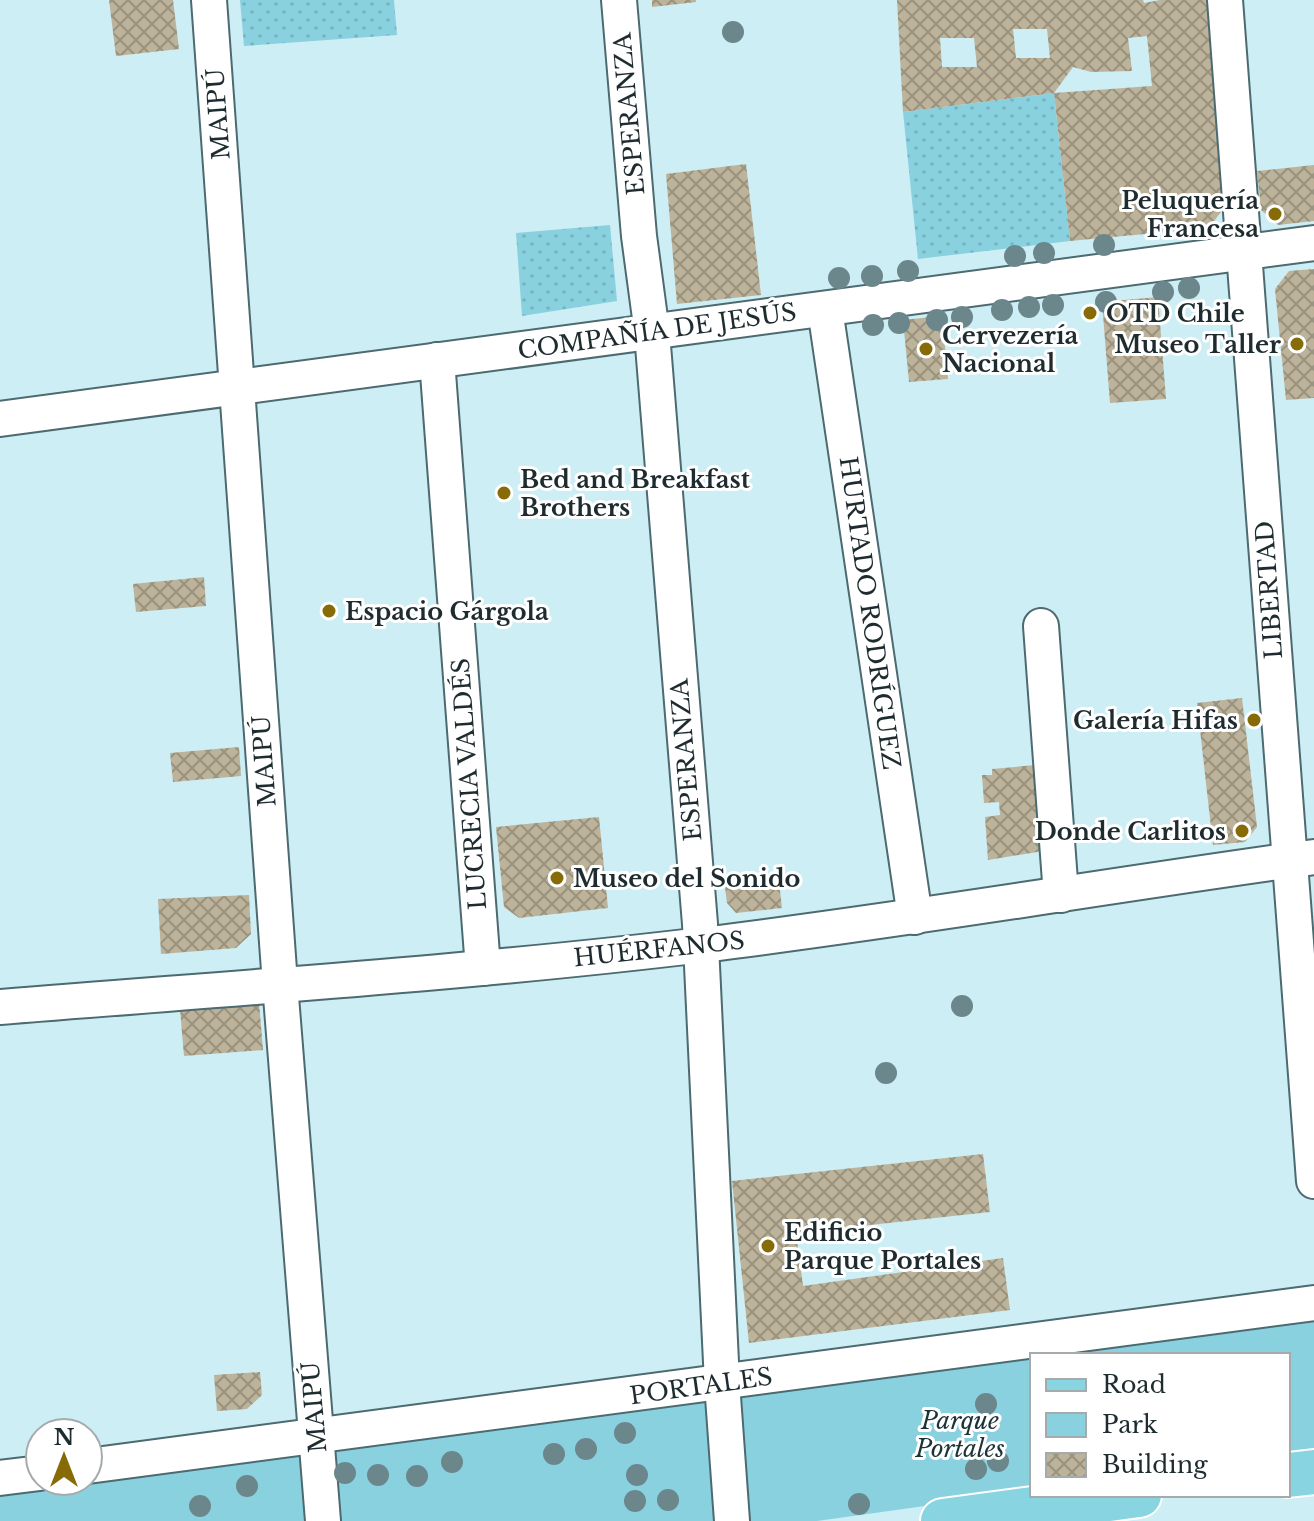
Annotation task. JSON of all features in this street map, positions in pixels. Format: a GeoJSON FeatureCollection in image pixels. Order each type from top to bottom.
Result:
{"type":"FeatureCollection","features":[{"type":"Feature","properties":{"kind":"main road"},"geometry":{"type":"LineString","coordinates":[[1290,1475],[1314,1472]]}},
{"type":"Feature","properties":{"kind":"main road"},"geometry":{"type":"LineString","coordinates":[[943,1521],[1124,1497]]}},
{"type":"Feature","properties":{"kind":"street","name":"MAIPÚ"},"geometry":{"type":"LineString","coordinates":[[209,0],[280,984],[323,1521]]}},
{"type":"Feature","properties":{"kind":"street","name":"ESPERANZA"},"geometry":{"type":"LineString","coordinates":[[619,0],[639,236],[652,333],[700,945],[732,1521]]}},
{"type":"Feature","properties":{"kind":"street","name":"LIBERTAD"},"geometry":{"type":"LineString","coordinates":[[1225,0],[1244,253],[1302,859],[1314,1181]]}},
{"type":"Feature","properties":{"kind":"street","name":"COMPAÑÍA DE JESÚS"},"geometry":{"type":"LineString","coordinates":[[0,419],[1314,243]]}},
{"type":"Feature","properties":{"kind":"street","name":"HURTADO RODRÍGUEZ"},"geometry":{"type":"LineString","coordinates":[[825,309],[915,917]]}},
{"type":"Feature","properties":{"kind":"street","name":"LUCRECIA VALDÉS"},"geometry":{"type":"LineString","coordinates":[[437,360],[483,968]]}},
{"type":"Feature","properties":{"kind":"street"},"geometry":{"type":"LineString","coordinates":[[1041,626],[1061,895]]}},
{"type":"Feature","properties":{"kind":"street","name":"HUÉRFANOS"},"geometry":{"type":"LineString","coordinates":[[0,1007],[483,968],[700,945],[915,917],[1302,859]]}},
{"type":"Feature","properties":{"kind":"street","name":"PORTALES"},"geometry":{"type":"LineString","coordinates":[[104,1464],[1314,1303]]}},
{"type":"Feature","properties":{"kind":"street"},"geometry":{"type":"LineString","coordinates":[[0,1478],[24,1475]]}},
{"type":"Feature","properties":{"kind":"green space"},"geometry":{"type":"Polygon","coordinates":[[[240,0],[394,0],[397,35],[244,46],[240,0]]]}},
{"type":"Feature","properties":{"kind":"green space"},"geometry":{"type":"Polygon","coordinates":[[[1054,93],[1070,241],[918,259],[903,112],[1054,93]]]}},
{"type":"Feature","properties":{"kind":"green space"},"geometry":{"type":"Polygon","coordinates":[[[610,225],[617,301],[522,316],[516,233],[610,225]]]}},
{"type":"Feature","properties":{"kind":"green space","name":"Parque Portales"},"geometry":{"type":"Polygon","coordinates":[[[1314,1318],[1314,1452],[1290,1455],[1290,1353],[1061,1353],[1314,1318]]]}},
{"type":"Feature","properties":{"kind":"green space","name":"Parque Portales"},"geometry":{"type":"Polygon","coordinates":[[[1030,1357],[1030,1491],[817,1521],[0,1521],[0,1495],[24,1492],[24,1497],[104,1497],[104,1481],[1030,1357]]]}},
{"type":"Feature","properties":{"kind":"building"},"geometry":{"type":"Polygon","coordinates":[[[109,0],[173,0],[179,49],[116,56],[109,0]]]}},
{"type":"Feature","properties":{"kind":"building"},"geometry":{"type":"Polygon","coordinates":[[[652,0],[696,0],[696,2],[652,7],[652,0]]]}},
{"type":"Feature","properties":{"kind":"building"},"geometry":{"type":"Polygon","coordinates":[[[897,0],[1143,0],[1144,3],[1207,0],[1223,209],[1209,228],[1070,241],[1054,93],[903,112],[897,0]],[[1013,29],[1016,58],[1050,58],[1047,29],[1013,29]],[[1147,36],[1128,38],[1132,71],[1091,72],[1073,67],[1054,93],[1152,86],[1147,36]],[[940,38],[942,67],[977,67],[974,38],[940,38]]]}},
{"type":"Feature","properties":{"kind":"building"},"geometry":{"type":"Polygon","coordinates":[[[746,164],[761,295],[677,304],[666,174],[746,164]]]}},
{"type":"Feature","properties":{"kind":"building"},"geometry":{"type":"Polygon","coordinates":[[[1314,165],[1314,221],[1278,225],[1261,210],[1257,171],[1314,165]]]}},
{"type":"Feature","properties":{"kind":"building","name":"Museo Taller"},"geometry":{"type":"Polygon","coordinates":[[[1314,269],[1314,398],[1286,400],[1275,289],[1289,271],[1314,269]]]}},
{"type":"Feature","properties":{"kind":"building"},"geometry":{"type":"Polygon","coordinates":[[[1158,297],[1166,399],[1110,403],[1102,302],[1158,297]]]}},
{"type":"Feature","properties":{"kind":"building","name":"Cervezería Nacional"},"geometry":{"type":"Polygon","coordinates":[[[942,316],[948,379],[909,382],[903,320],[942,316]]]}},
{"type":"Feature","properties":{"kind":"building"},"geometry":{"type":"Polygon","coordinates":[[[204,577],[206,606],[136,612],[133,584],[204,577]]]}},
{"type":"Feature","properties":{"kind":"building"},"geometry":{"type":"Polygon","coordinates":[[[1242,698],[1257,827],[1245,842],[1213,845],[1197,703],[1242,698]]]}},
{"type":"Feature","properties":{"kind":"building"},"geometry":{"type":"Polygon","coordinates":[[[239,747],[241,776],[173,782],[170,753],[239,747]]]}},
{"type":"Feature","properties":{"kind":"building"},"geometry":{"type":"Polygon","coordinates":[[[1036,765],[1043,851],[988,860],[985,817],[1000,815],[999,802],[984,803],[982,775],[992,775],[992,769],[1036,765]]]}},
{"type":"Feature","properties":{"kind":"building"},"geometry":{"type":"Polygon","coordinates":[[[599,817],[608,908],[519,918],[504,907],[496,827],[599,817]]]}},
{"type":"Feature","properties":{"kind":"building"},"geometry":{"type":"Polygon","coordinates":[[[779,882],[782,908],[736,913],[727,903],[725,887],[779,882]]]}},
{"type":"Feature","properties":{"kind":"building"},"geometry":{"type":"Polygon","coordinates":[[[249,895],[251,934],[236,948],[161,954],[158,899],[249,895]]]}},
{"type":"Feature","properties":{"kind":"building"},"geometry":{"type":"Polygon","coordinates":[[[259,1002],[263,1050],[184,1056],[180,1009],[259,1002]]]}},
{"type":"Feature","properties":{"kind":"building","name":"Edificio Parque Portales"},"geometry":{"type":"Polygon","coordinates":[[[983,1154],[990,1212],[796,1233],[803,1286],[1003,1258],[1010,1310],[749,1343],[732,1181],[983,1154]]]}},
{"type":"Feature","properties":{"kind":"building"},"geometry":{"type":"Polygon","coordinates":[[[260,1372],[262,1395],[247,1409],[217,1411],[214,1375],[260,1372]]]}},
{"type":"Feature","properties":{"kind":"place","name":"Peluquería Francesa"},"geometry":{"type":"Point","coordinates":[1275,214]}},
{"type":"Feature","properties":{"kind":"place","name":"OTD Chile"},"geometry":{"type":"Point","coordinates":[1090,313]}},
{"type":"Feature","properties":{"kind":"place","name":"Museo Taller"},"geometry":{"type":"Point","coordinates":[1297,344]}},
{"type":"Feature","properties":{"kind":"place","name":"Cervezería Nacional"},"geometry":{"type":"Point","coordinates":[926,349]}},
{"type":"Feature","properties":{"kind":"place","name":"Bed and Breakfast Brothers"},"geometry":{"type":"Point","coordinates":[504,493]}},
{"type":"Feature","properties":{"kind":"place","name":"Espacio Gárgola"},"geometry":{"type":"Point","coordinates":[329,611]}},
{"type":"Feature","properties":{"kind":"place","name":"Galería Hifas"},"geometry":{"type":"Point","coordinates":[1254,720]}},
{"type":"Feature","properties":{"kind":"place","name":"Donde Carlitos"},"geometry":{"type":"Point","coordinates":[1242,831]}},
{"type":"Feature","properties":{"kind":"place","name":"Museo del Sonido"},"geometry":{"type":"Point","coordinates":[557,878]}},
{"type":"Feature","properties":{"kind":"place","name":"Edificio Parque Portales"},"geometry":{"type":"Point","coordinates":[768,1246]}}]}
